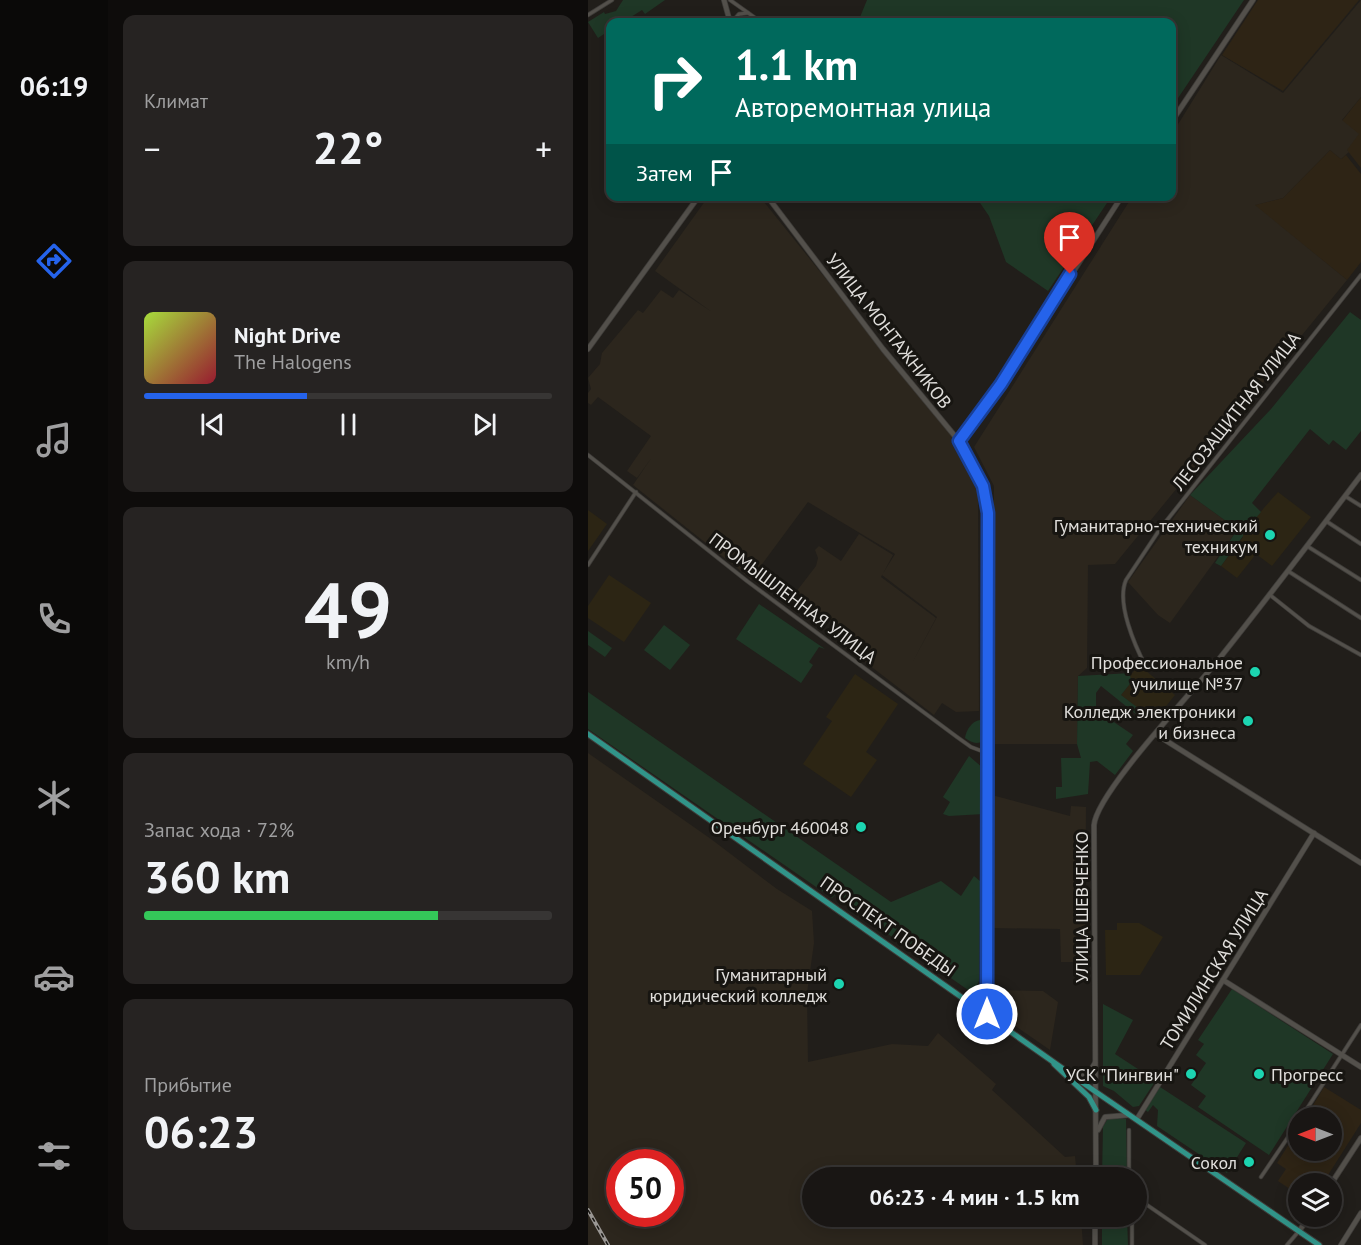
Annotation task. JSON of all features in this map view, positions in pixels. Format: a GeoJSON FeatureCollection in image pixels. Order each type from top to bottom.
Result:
{"type":"FeatureCollection","features":[{"type":"Feature","properties":{"kind":"main road"},"geometry":{"type":"LineString","coordinates":[[724,0],[730,18]]}},
{"type":"Feature","properties":{"kind":"main road"},"geometry":{"type":"LineString","coordinates":[[1176,115],[1253,0]]}},
{"type":"Feature","properties":{"kind":"main road"},"geometry":{"type":"LineString","coordinates":[[588,349],[695,201]]}},
{"type":"Feature","properties":{"kind":"main road","name":"УЛИЦА МОНТАЖНИКОВ"},"geometry":{"type":"LineString","coordinates":[[771,201],[883,349],[959,441],[977,470],[987,498],[987,1014]]}},
{"type":"Feature","properties":{"kind":"main road"},"geometry":{"type":"LineString","coordinates":[[959,441],[1001,384],[1119,201]]}},
{"type":"Feature","properties":{"kind":"main road","name":"УЛИЦА ШЕВЧЕНКО"},"geometry":{"type":"LineString","coordinates":[[1096,1167],[1094,822],[1105,797],[1269,595],[1361,476]]}},
{"type":"Feature","properties":{"kind":"main road","name":"ПРОСПЕКТ ПОБЕДЫ"},"geometry":{"type":"LineString","coordinates":[[588,734],[1096,1092],[1319,1245]]}},
{"type":"Feature","properties":{"kind":"main road"},"geometry":{"type":"LineString","coordinates":[[1157,735],[1361,863]]}},
{"type":"Feature","properties":{"kind":"main road","name":"ТОМИЛИНСКАЯ УЛИЦА"},"geometry":{"type":"LineString","coordinates":[[1137,1119],[1314,834]]}},
{"type":"Feature","properties":{"kind":"main road"},"geometry":{"type":"LineString","coordinates":[[1223,980],[1361,1067]]}},
{"type":"Feature","properties":{"kind":"main road"},"geometry":{"type":"LineString","coordinates":[[964,999],[977,996],[987,988]]}},
{"type":"Feature","properties":{"kind":"main road"},"geometry":{"type":"LineString","coordinates":[[1051,1060],[1058,1071],[1089,1097],[1096,1110]]}},
{"type":"Feature","properties":{"kind":"main road"},"geometry":{"type":"LineString","coordinates":[[1074,1076],[1089,1073],[1096,1060]]}},
{"type":"Feature","properties":{"kind":"main road"},"geometry":{"type":"LineString","coordinates":[[1096,1136],[1105,1117],[1130,1115]]}},
{"type":"Feature","properties":{"kind":"main road"},"geometry":{"type":"LineString","coordinates":[[1339,1173],[1361,1138]]}},
{"type":"Feature","properties":{"kind":"main road"},"geometry":{"type":"LineString","coordinates":[[1341,1245],[1361,1213]]}},
{"type":"Feature","properties":{"kind":"main road"},"geometry":{"type":"LineString","coordinates":[[1095,1227],[1095,1245]]}},
{"type":"Feature","properties":{"kind":"main road"},"geometry":{"type":"LineString","coordinates":[[1299,1231],[1302,1227]]}},
{"type":"Feature","properties":{"kind":"street"},"geometry":{"type":"LineString","coordinates":[[588,15],[612,0]]}},
{"type":"Feature","properties":{"kind":"street"},"geometry":{"type":"LineString","coordinates":[[730,0],[756,18]]}},
{"type":"Feature","properties":{"kind":"street"},"geometry":{"type":"LineString","coordinates":[[735,18],[739,14],[750,13]]}},
{"type":"Feature","properties":{"kind":"street","name":"ЛЕСОЗАЩИТНАЯ УЛИЦА"},"geometry":{"type":"LineString","coordinates":[[1146,667],[1135,645],[1128,621],[1123,587],[1126,580],[1160,529],[1361,275]]}},
{"type":"Feature","properties":{"kind":"street","name":"ПРОМЫШЛЕННАЯ УЛИЦА"},"geometry":{"type":"LineString","coordinates":[[588,455],[747,581],[853,661],[971,747],[987,753]]}},
{"type":"Feature","properties":{"kind":"street"},"geometry":{"type":"LineString","coordinates":[[588,565],[636,492]]}},
{"type":"Feature","properties":{"kind":"street"},"geometry":{"type":"LineString","coordinates":[[1346,496],[1361,506]]}},
{"type":"Feature","properties":{"kind":"street"},"geometry":{"type":"LineString","coordinates":[[1326,521],[1361,544]]}},
{"type":"Feature","properties":{"kind":"street"},"geometry":{"type":"LineString","coordinates":[[1307,546],[1361,580]]}},
{"type":"Feature","properties":{"kind":"street"},"geometry":{"type":"LineString","coordinates":[[1288,571],[1361,618]]}},
{"type":"Feature","properties":{"kind":"street"},"geometry":{"type":"LineString","coordinates":[[1269,595],[1309,626],[1361,655]]}},
{"type":"Feature","properties":{"kind":"street"},"geometry":{"type":"LineString","coordinates":[[1308,1107],[1361,1025]]}},
{"type":"Feature","properties":{"kind":"street"},"geometry":{"type":"LineString","coordinates":[[1129,1130],[1130,1167]]}},
{"type":"Feature","properties":{"kind":"street"},"geometry":{"type":"LineString","coordinates":[[1261,1177],[1288,1137]]}},
{"type":"Feature","properties":{"kind":"street"},"geometry":{"type":"LineString","coordinates":[[1147,1204],[1205,1245]]}},
{"type":"Feature","properties":{"kind":"street"},"geometry":{"type":"LineString","coordinates":[[1132,1227],[1132,1245]]}},
{"type":"Feature","properties":{"kind":"street"},"geometry":{"type":"LineString","coordinates":[[1287,1245],[1299,1231]]}},
{"type":"Feature","properties":{"kind":"shaded area"},"geometry":{"type":"Polygon","coordinates":[[[1258,0],[1359,0],[1283,91],[1222,55],[1258,0]]]}},
{"type":"Feature","properties":{"kind":"shaded area"},"geometry":{"type":"Polygon","coordinates":[[[1361,0],[1361,97],[1342,120],[1359,134],[1347,150],[1349,152],[1341,159],[1330,150],[1283,198],[1255,205],[1347,280],[1115,564],[1088,565],[1087,668],[1078,676],[1077,744],[993,744],[994,486],[974,447],[1129,201],[1176,201],[1176,128],[1221,55],[1283,93],[1361,0]]]}},
{"type":"Feature","properties":{"kind":"shaded area"},"geometry":{"type":"Polygon","coordinates":[[[1361,97],[1361,168],[1347,150],[1342,121],[1361,97]]]}},
{"type":"Feature","properties":{"kind":"shaded area"},"geometry":{"type":"Polygon","coordinates":[[[1330,150],[1341,159],[1346,155],[1361,174],[1361,262],[1347,280],[1254,205],[1283,198],[1330,150]]]}},
{"type":"Feature","properties":{"kind":"shaded area"},"geometry":{"type":"Polygon","coordinates":[[[705,201],[763,201],[953,437],[978,489],[979,711],[956,712],[942,703],[934,715],[834,638],[841,629],[813,607],[807,615],[789,601],[816,566],[818,558],[815,550],[819,546],[841,561],[859,534],[893,555],[883,574],[895,554],[808,502],[751,579],[633,485],[652,457],[637,478],[627,471],[651,436],[598,397],[591,405],[588,403],[588,393],[591,389],[588,378],[600,364],[602,353],[638,310],[643,313],[661,290],[673,298],[679,290],[712,312],[655,271],[705,201]],[[882,575],[881,577],[936,618],[912,663],[937,617],[882,575]]]}},
{"type":"Feature","properties":{"kind":"shaded area","name":"Гуманитарно-технический техникум"},"geometry":{"type":"Polygon","coordinates":[[[1278,492],[1311,517],[1272,566],[1256,554],[1237,578],[1221,566],[1243,537],[1242,533],[1278,492]]]}},
{"type":"Feature","properties":{"kind":"shaded area"},"geometry":{"type":"Polygon","coordinates":[[[1190,495],[1226,521],[1235,533],[1170,623],[1158,615],[1128,582],[1190,495]]]}},
{"type":"Feature","properties":{"kind":"shaded area"},"geometry":{"type":"Polygon","coordinates":[[[588,510],[607,524],[588,551],[588,510]]]}},
{"type":"Feature","properties":{"kind":"shaded area"},"geometry":{"type":"Polygon","coordinates":[[[609,575],[651,603],[624,642],[588,618],[588,606],[609,575]]]}},
{"type":"Feature","properties":{"kind":"shaded area"},"geometry":{"type":"Polygon","coordinates":[[[1139,665],[1175,695],[1154,721],[1121,695],[1133,680],[1129,677],[1139,665]]]}},
{"type":"Feature","properties":{"kind":"shaded area"},"geometry":{"type":"Polygon","coordinates":[[[855,674],[898,704],[866,752],[877,760],[851,797],[803,764],[832,721],[826,717],[855,674]]]}},
{"type":"Feature","properties":{"kind":"shaded area"},"geometry":{"type":"Polygon","coordinates":[[[588,753],[711,839],[777,889],[812,911],[814,943],[807,993],[808,1062],[892,1044],[928,1046],[938,1033],[996,1084],[992,1090],[1065,1157],[1075,1156],[1076,1167],[802,1167],[802,1227],[1082,1227],[1083,1245],[588,1245],[588,753]]]}},
{"type":"Feature","properties":{"kind":"shaded area"},"geometry":{"type":"Polygon","coordinates":[[[992,795],[1070,816],[1071,806],[1086,807],[1085,962],[1061,962],[1060,929],[992,928],[992,795]]]}},
{"type":"Feature","properties":{"kind":"shaded area"},"geometry":{"type":"Polygon","coordinates":[[[1117,923],[1139,923],[1163,937],[1140,975],[1106,975],[1105,930],[1117,930],[1117,923]]]}},
{"type":"Feature","properties":{"kind":"shaded area"},"geometry":{"type":"Polygon","coordinates":[[[994,990],[1043,991],[1058,1002],[1050,1050],[995,1012],[994,990]]]}},
{"type":"Feature","properties":{"kind":"shaded area"},"geometry":{"type":"Polygon","coordinates":[[[1324,1087],[1361,1110],[1361,1123],[1342,1153],[1342,1107],[1312,1107],[1324,1087]]]}},
{"type":"Feature","properties":{"kind":"shaded area"},"geometry":{"type":"Polygon","coordinates":[[[1288,1146],[1288,1161],[1337,1161],[1329,1173],[1288,1173],[1288,1188],[1278,1181],[1286,1169],[1277,1163],[1288,1146]]]}},
{"type":"Feature","properties":{"kind":"green space"},"geometry":{"type":"Polygon","coordinates":[[[623,0],[665,0],[645,14],[642,10],[629,18],[606,18],[606,33],[598,38],[588,22],[604,12],[605,14],[616,11],[623,0]]]}},
{"type":"Feature","properties":{"kind":"green space"},"geometry":{"type":"Polygon","coordinates":[[[867,0],[1244,0],[1176,101],[1176,18],[860,18],[867,0]]]}},
{"type":"Feature","properties":{"kind":"green space"},"geometry":{"type":"Polygon","coordinates":[[[979,201],[1108,201],[1048,291],[1006,262],[989,216],[979,201]]]}},
{"type":"Feature","properties":{"kind":"green space"},"geometry":{"type":"Polygon","coordinates":[[[1350,312],[1361,320],[1361,431],[1346,450],[1333,440],[1329,445],[1310,429],[1252,503],[1261,512],[1243,533],[1221,566],[1215,563],[1235,533],[1226,521],[1190,495],[1271,409],[1350,312]]]}},
{"type":"Feature","properties":{"kind":"green space"},"geometry":{"type":"Polygon","coordinates":[[[759,604],[825,649],[819,647],[809,662],[813,665],[801,683],[736,639],[759,604]]]}},
{"type":"Feature","properties":{"kind":"green space"},"geometry":{"type":"Polygon","coordinates":[[[664,625],[690,645],[670,670],[644,650],[664,625]]]}},
{"type":"Feature","properties":{"kind":"green space"},"geometry":{"type":"Polygon","coordinates":[[[588,631],[612,648],[605,657],[588,645],[588,631]]]}},
{"type":"Feature","properties":{"kind":"green space"},"geometry":{"type":"Polygon","coordinates":[[[1131,673],[1130,677],[1133,680],[1121,695],[1146,714],[1142,719],[1101,686],[1096,693],[1096,710],[1133,735],[1126,744],[1133,751],[1115,775],[1097,761],[1090,762],[1088,794],[1056,799],[1056,787],[1062,787],[1061,758],[1081,758],[1077,744],[1078,676],[1131,673]]]}},
{"type":"Feature","properties":{"kind":"green space"},"geometry":{"type":"Polygon","coordinates":[[[588,692],[891,902],[941,881],[961,896],[974,876],[980,881],[979,981],[976,988],[968,990],[855,911],[852,905],[836,894],[832,898],[588,729],[588,692]]]}},
{"type":"Feature","properties":{"kind":"green space"},"geometry":{"type":"Polygon","coordinates":[[[980,720],[985,723],[985,740],[977,743],[965,738],[972,724],[980,720]]]}},
{"type":"Feature","properties":{"kind":"green space"},"geometry":{"type":"Polygon","coordinates":[[[969,756],[984,769],[984,814],[949,816],[943,814],[950,802],[943,797],[969,756]]]}},
{"type":"Feature","properties":{"kind":"green space","name":"Прогресс"},"geometry":{"type":"Polygon","coordinates":[[[1232,989],[1333,1054],[1299,1107],[1288,1107],[1288,1125],[1269,1155],[1198,1107],[1206,1096],[1191,1085],[1206,1063],[1196,1055],[1204,1044],[1198,1040],[1232,989]]]}},
{"type":"Feature","properties":{"kind":"green space"},"geometry":{"type":"Polygon","coordinates":[[[1103,1004],[1133,1020],[1115,1054],[1141,1071],[1160,1074],[1139,1106],[1133,1107],[1114,1091],[1103,1086],[1103,1004]]]}},
{"type":"Feature","properties":{"kind":"green space"},"geometry":{"type":"Polygon","coordinates":[[[1160,1087],[1246,1143],[1227,1173],[1157,1126],[1158,1110],[1153,1105],[1148,1112],[1144,1109],[1160,1087]]]}},
{"type":"Feature","properties":{"kind":"green space"},"geometry":{"type":"Polygon","coordinates":[[[1114,1117],[1126,1119],[1127,1167],[1102,1167],[1103,1127],[1107,1120],[1114,1117]]]}},
{"type":"Feature","properties":{"kind":"green space"},"geometry":{"type":"Polygon","coordinates":[[[1102,1227],[1127,1227],[1128,1245],[1102,1245],[1102,1227]]]}},
{"type":"Feature","properties":{"kind":"railway"},"geometry":{"type":"LineString","coordinates":[[588,1210],[608,1245]]}},
{"type":"Feature","properties":{"kind":"place","name":"Гуманитарно-технический техникум"},"geometry":{"type":"Point","coordinates":[1270,535]}},
{"type":"Feature","properties":{"kind":"place","name":"Профессиональное училище №37"},"geometry":{"type":"Point","coordinates":[1255,672]}},
{"type":"Feature","properties":{"kind":"place","name":"Колледж электроники и бизнеса"},"geometry":{"type":"Point","coordinates":[1248,721]}},
{"type":"Feature","properties":{"kind":"place","name":"Оренбург 460048"},"geometry":{"type":"Point","coordinates":[861,827]}},
{"type":"Feature","properties":{"kind":"place","name":"Гуманитарный юридический колледж"},"geometry":{"type":"Point","coordinates":[839,984]}},
{"type":"Feature","properties":{"kind":"place","name":"УСК \"Пингвин\""},"geometry":{"type":"Point","coordinates":[1191,1074]}},
{"type":"Feature","properties":{"kind":"place","name":"Прогресс"},"geometry":{"type":"Point","coordinates":[1259,1074]}},
{"type":"Feature","properties":{"kind":"place","name":"Сокол"},"geometry":{"type":"Point","coordinates":[1249,1162]}},
{"type":"Feature","properties":{"kind":"route"},"geometry":{"type":"LineString","coordinates":[[987,1014],[988,513],[987,498],[977,470],[959,441],[1001,384],[1070,274]]}}]}
